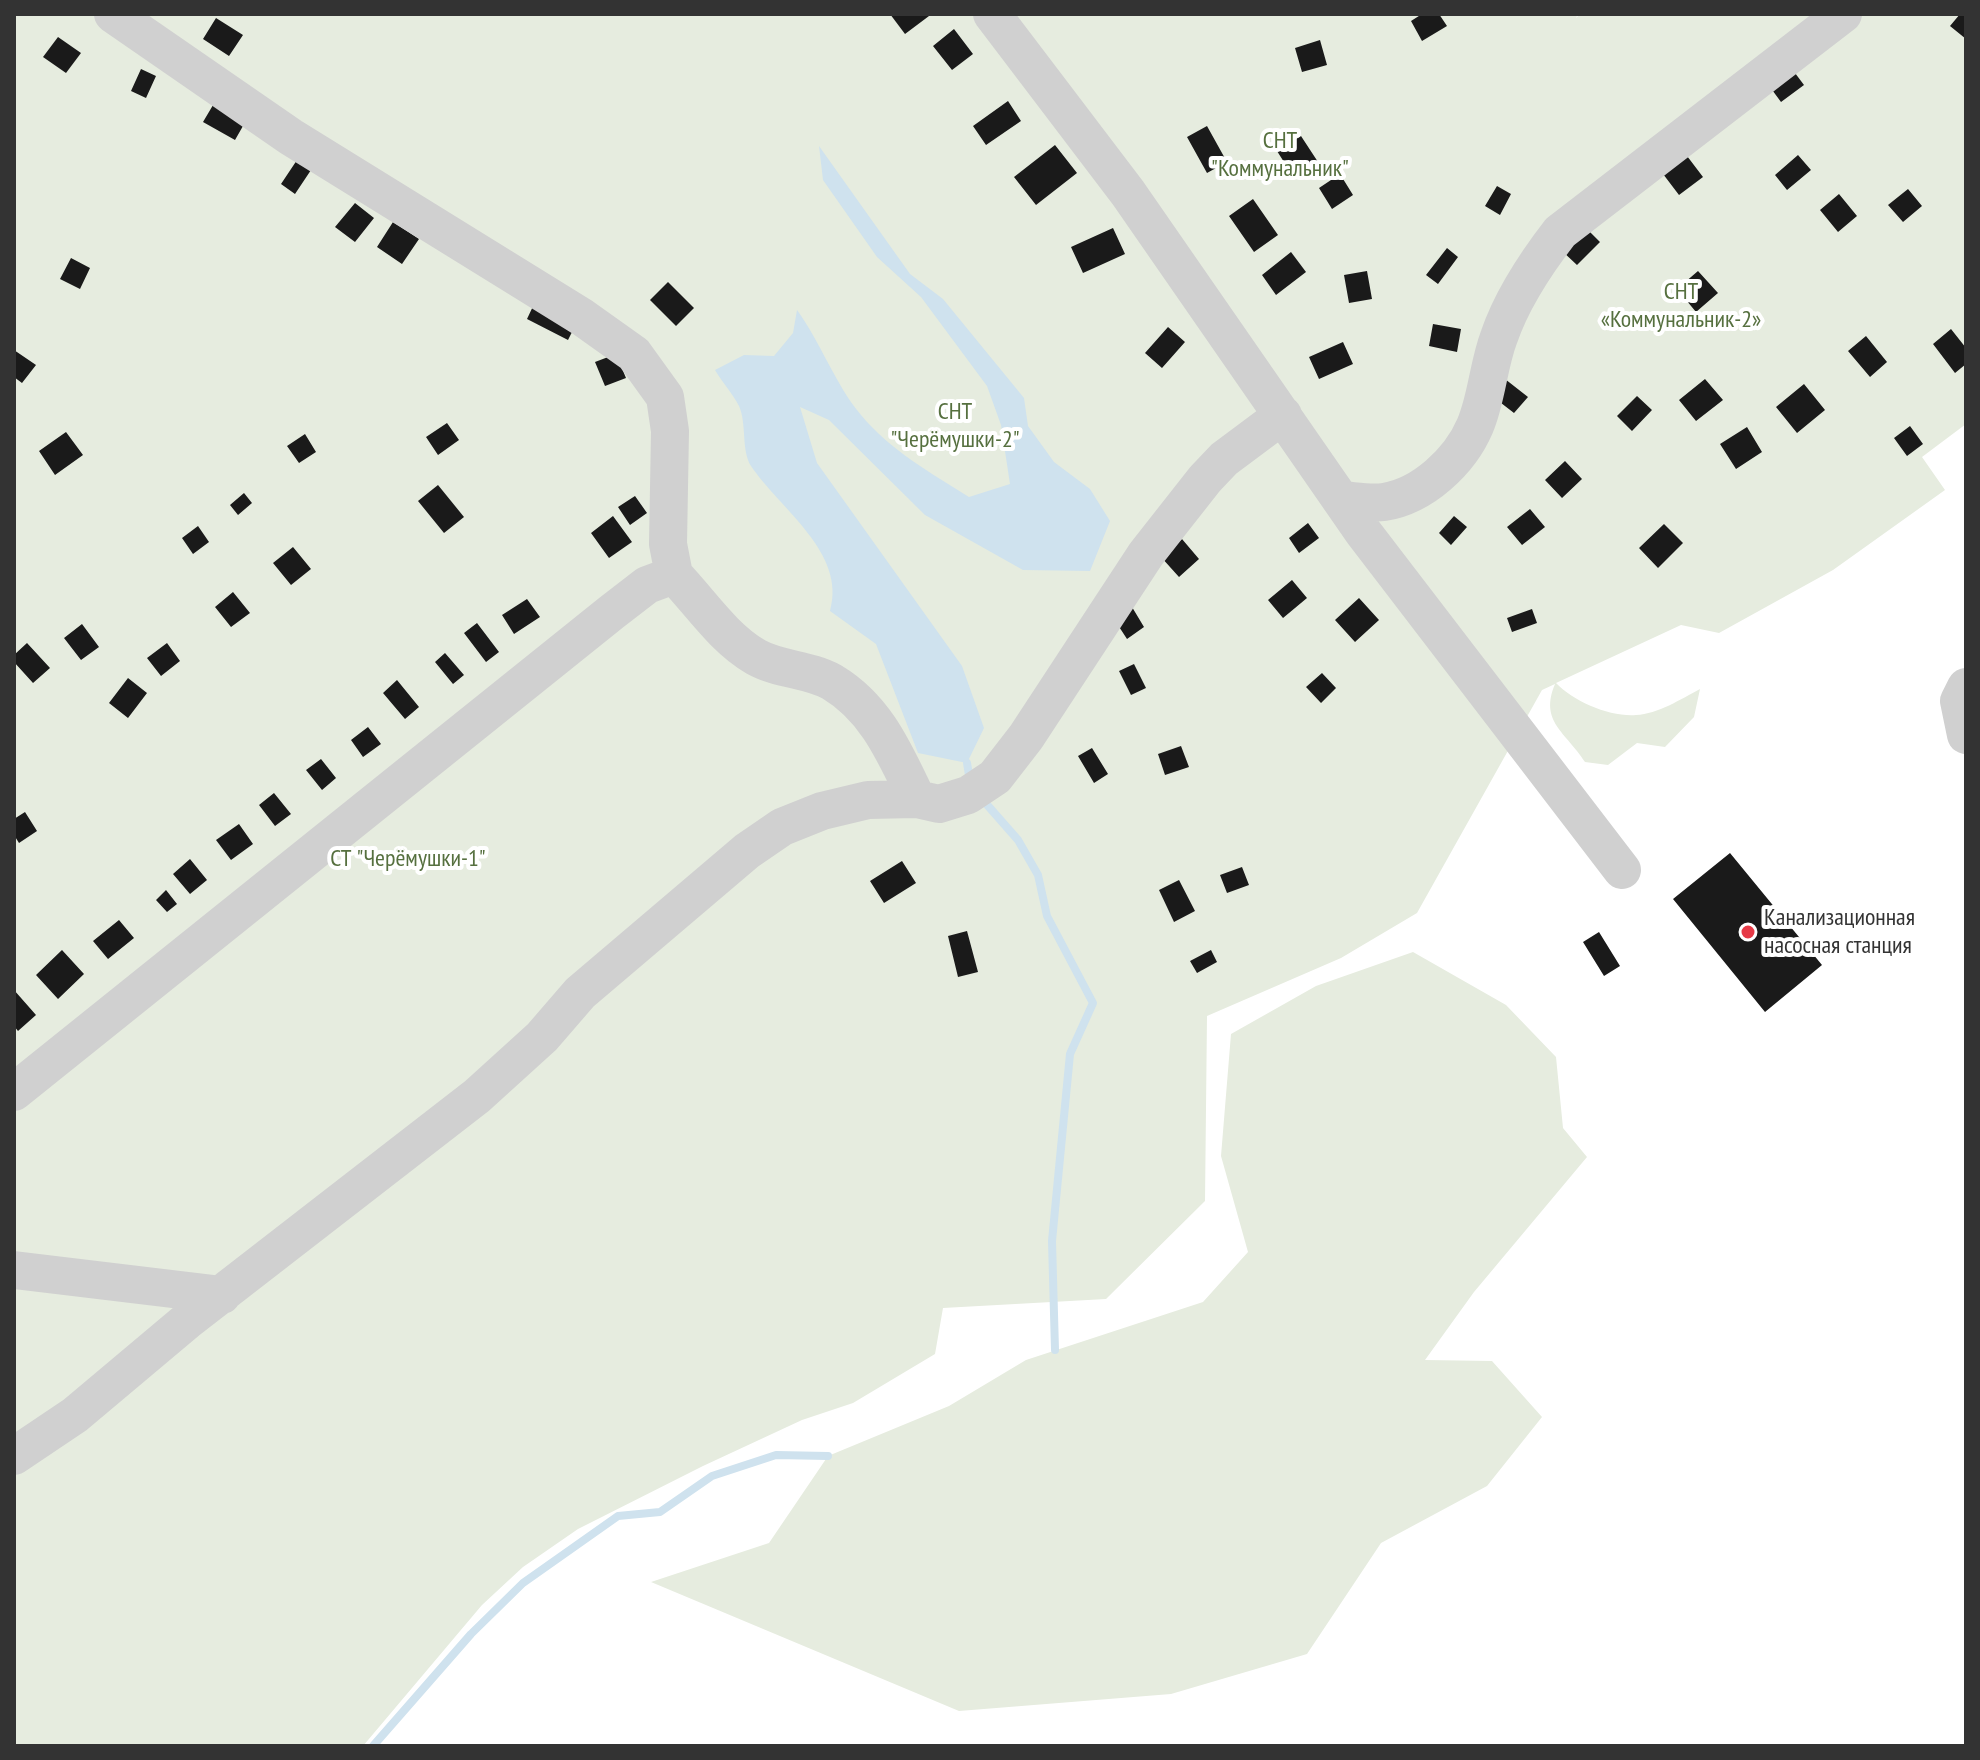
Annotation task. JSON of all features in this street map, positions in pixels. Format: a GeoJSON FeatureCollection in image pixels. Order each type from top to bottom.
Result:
{"type":"FeatureCollection","features":[{"type":"Feature","properties":{"kind":"street"},"geometry":{"type":"LineString","coordinates":[[113,14],[291,137],[582,317],[634,354],[665,397],[670,431],[668,544],[674,575],[726,635],[756,657],[830,681],[868,711],[884,732],[917,799]]}},
{"type":"Feature","properties":{"kind":"street"},"geometry":{"type":"LineString","coordinates":[[992,14],[1128,193],[1342,500],[1481,690],[1622,870]]}},
{"type":"Feature","properties":{"kind":"street"},"geometry":{"type":"LineString","coordinates":[[1342,500],[1383,503],[1406,495],[1442,472],[1462,450],[1476,424],[1499,336],[1534,265],[1560,232],[1843,14]]}},
{"type":"Feature","properties":{"kind":"street"},"geometry":{"type":"LineString","coordinates":[[14,1456],[75,1415],[222,1295],[477,1096],[542,1037],[580,993],[747,851],[782,827],[822,811],[868,800],[917,799],[939,804],[968,795],[995,777],[1026,737],[1146,554],[1205,479],[1224,459],[1283,415]]}},
{"type":"Feature","properties":{"kind":"street"},"geometry":{"type":"LineString","coordinates":[[14,1092],[612,612],[647,585],[674,575]]}},
{"type":"Feature","properties":{"kind":"street"},"geometry":{"type":"LineString","coordinates":[[1966,687],[1959,701],[1966,735]]}},
{"type":"Feature","properties":{"kind":"street"},"geometry":{"type":"LineString","coordinates":[[14,1270],[222,1295]]}},
{"type":"Feature","properties":{"kind":"green space"},"geometry":{"type":"Polygon","coordinates":[[[14,14],[1578,14],[1576,18],[1580,14],[1966,14],[1966,424],[1922,457],[1945,490],[1833,570],[1719,633],[1681,625],[1556,683],[1593,707],[1626,715],[1653,712],[1700,689],[1694,717],[1665,747],[1637,743],[1608,765],[1585,762],[1552,717],[1551,697],[1555,684],[1542,690],[1417,913],[1341,958],[1207,1016],[1205,1201],[1106,1299],[943,1308],[935,1354],[853,1403],[802,1420],[578,1529],[523,1567],[482,1605],[363,1746],[14,1746],[14,14]]]}},
{"type":"Feature","properties":{"kind":"green space"},"geometry":{"type":"Polygon","coordinates":[[[1413,952],[1506,1005],[1556,1057],[1563,1128],[1587,1157],[1474,1292],[1425,1360],[1492,1361],[1542,1417],[1487,1486],[1381,1543],[1307,1654],[1171,1694],[959,1711],[651,1582],[769,1543],[828,1456],[949,1406],[1026,1360],[1203,1302],[1248,1252],[1221,1156],[1231,1034],[1316,986],[1413,952]]]}},
{"type":"Feature","properties":{"kind":"water"},"geometry":{"type":"Polygon","coordinates":[[[819,146],[910,274],[943,299],[1024,398],[1028,426],[1054,462],[1090,489],[1110,521],[1090,571],[1023,570],[925,515],[829,420],[800,407],[817,463],[962,666],[984,728],[967,763],[918,753],[876,644],[830,611],[833,590],[829,570],[820,551],[751,466],[739,406],[715,370],[744,355],[774,356],[793,333],[797,310],[852,403],[872,428],[898,450],[969,497],[1010,484],[1001,425],[987,386],[921,297],[877,257],[823,180],[819,146]]]}},
{"type":"Feature","properties":{"kind":"building"},"geometry":{"type":"Polygon","coordinates":[[[890,14],[928,14],[929,16],[905,34],[890,14]]]}},
{"type":"Feature","properties":{"kind":"building"},"geometry":{"type":"Polygon","coordinates":[[[1422,14],[1439,14],[1447,26],[1422,41],[1411,21],[1422,14]]]}},
{"type":"Feature","properties":{"kind":"building"},"geometry":{"type":"Polygon","coordinates":[[[1960,14],[1966,14],[1966,39],[1950,26],[1960,14]]]}},
{"type":"Feature","properties":{"kind":"building"},"geometry":{"type":"Polygon","coordinates":[[[216,18],[243,35],[229,56],[203,39],[216,18]]]}},
{"type":"Feature","properties":{"kind":"building"},"geometry":{"type":"Polygon","coordinates":[[[954,29],[973,54],[952,70],[933,46],[954,29]]]}},
{"type":"Feature","properties":{"kind":"building"},"geometry":{"type":"Polygon","coordinates":[[[58,37],[81,53],[66,73],[43,57],[58,37]]]}},
{"type":"Feature","properties":{"kind":"building"},"geometry":{"type":"Polygon","coordinates":[[[1320,40],[1327,65],[1302,72],[1295,48],[1320,40]]]}},
{"type":"Feature","properties":{"kind":"building"},"geometry":{"type":"Polygon","coordinates":[[[1789,65],[1804,85],[1781,102],[1767,83],[1789,65]]]}},
{"type":"Feature","properties":{"kind":"building"},"geometry":{"type":"Polygon","coordinates":[[[141,69],[156,76],[146,98],[131,91],[141,69]]]}},
{"type":"Feature","properties":{"kind":"building"},"geometry":{"type":"Polygon","coordinates":[[[216,100],[247,119],[235,140],[203,122],[216,100]]]}},
{"type":"Feature","properties":{"kind":"building"},"geometry":{"type":"Polygon","coordinates":[[[1008,101],[1021,121],[986,145],[973,126],[1008,101]]]}},
{"type":"Feature","properties":{"kind":"building"},"geometry":{"type":"Polygon","coordinates":[[[1207,126],[1227,162],[1207,173],[1187,137],[1207,126]]]}},
{"type":"Feature","properties":{"kind":"building"},"geometry":{"type":"Polygon","coordinates":[[[1301,136],[1318,162],[1294,178],[1277,151],[1301,136]]]}},
{"type":"Feature","properties":{"kind":"building"},"geometry":{"type":"Polygon","coordinates":[[[1055,145],[1077,173],[1036,205],[1014,177],[1055,145]]]}},
{"type":"Feature","properties":{"kind":"building"},"geometry":{"type":"Polygon","coordinates":[[[1684,152],[1703,177],[1679,195],[1660,170],[1684,152]]]}},
{"type":"Feature","properties":{"kind":"building"},"geometry":{"type":"Polygon","coordinates":[[[1798,155],[1811,170],[1787,190],[1775,175],[1798,155]]]}},
{"type":"Feature","properties":{"kind":"building"},"geometry":{"type":"Polygon","coordinates":[[[297,160],[311,170],[295,194],[281,184],[297,160]]]}},
{"type":"Feature","properties":{"kind":"building"},"geometry":{"type":"Polygon","coordinates":[[[1340,174],[1353,195],[1332,209],[1319,188],[1340,174]]]}},
{"type":"Feature","properties":{"kind":"building"},"geometry":{"type":"Polygon","coordinates":[[[1497,186],[1511,194],[1500,215],[1485,206],[1497,186]]]}},
{"type":"Feature","properties":{"kind":"building"},"geometry":{"type":"Polygon","coordinates":[[[1908,189],[1922,206],[1903,222],[1888,205],[1908,189]]]}},
{"type":"Feature","properties":{"kind":"building"},"geometry":{"type":"Polygon","coordinates":[[[1839,194],[1857,216],[1838,232],[1820,210],[1839,194]]]}},
{"type":"Feature","properties":{"kind":"building"},"geometry":{"type":"Polygon","coordinates":[[[1253,199],[1278,235],[1254,252],[1229,216],[1253,199]]]}},
{"type":"Feature","properties":{"kind":"building"},"geometry":{"type":"Polygon","coordinates":[[[355,203],[374,218],[355,242],[335,227],[355,203]]]}},
{"type":"Feature","properties":{"kind":"building"},"geometry":{"type":"Polygon","coordinates":[[[393,222],[419,239],[402,264],[377,247],[393,222]]]}},
{"type":"Feature","properties":{"kind":"building"},"geometry":{"type":"Polygon","coordinates":[[[1585,227],[1600,242],[1577,265],[1561,250],[1585,227]]]}},
{"type":"Feature","properties":{"kind":"building"},"geometry":{"type":"Polygon","coordinates":[[[1113,228],[1125,254],[1083,273],[1071,247],[1113,228]]]}},
{"type":"Feature","properties":{"kind":"building"},"geometry":{"type":"Polygon","coordinates":[[[1447,248],[1458,257],[1438,284],[1426,275],[1447,248]]]}},
{"type":"Feature","properties":{"kind":"building"},"geometry":{"type":"Polygon","coordinates":[[[1291,252],[1306,272],[1276,295],[1262,275],[1291,252]]]}},
{"type":"Feature","properties":{"kind":"building"},"geometry":{"type":"Polygon","coordinates":[[[71,258],[90,268],[80,289],[60,279],[71,258]]]}},
{"type":"Feature","properties":{"kind":"building"},"geometry":{"type":"Polygon","coordinates":[[[1367,271],[1372,299],[1349,303],[1344,275],[1367,271]]]}},
{"type":"Feature","properties":{"kind":"building"},"geometry":{"type":"Polygon","coordinates":[[[1698,271],[1718,293],[1696,312],[1677,289],[1698,271]]]}},
{"type":"Feature","properties":{"kind":"building"},"geometry":{"type":"Polygon","coordinates":[[[668,282],[694,308],[676,326],[650,300],[668,282]]]}},
{"type":"Feature","properties":{"kind":"building"},"geometry":{"type":"Polygon","coordinates":[[[535,302],[576,324],[568,340],[527,319],[535,302]]]}},
{"type":"Feature","properties":{"kind":"building"},"geometry":{"type":"Polygon","coordinates":[[[1433,324],[1461,329],[1457,352],[1429,346],[1433,324]]]}},
{"type":"Feature","properties":{"kind":"building"},"geometry":{"type":"Polygon","coordinates":[[[1168,327],[1185,342],[1162,368],[1145,353],[1168,327]]]}},
{"type":"Feature","properties":{"kind":"building"},"geometry":{"type":"Polygon","coordinates":[[[1951,329],[1966,348],[1966,364],[1955,373],[1933,344],[1951,329]]]}},
{"type":"Feature","properties":{"kind":"building"},"geometry":{"type":"Polygon","coordinates":[[[1866,336],[1887,362],[1870,377],[1848,351],[1866,336]]]}},
{"type":"Feature","properties":{"kind":"building"},"geometry":{"type":"Polygon","coordinates":[[[1343,342],[1353,364],[1319,379],[1309,357],[1343,342]]]}},
{"type":"Feature","properties":{"kind":"building"},"geometry":{"type":"Polygon","coordinates":[[[14,350],[36,365],[22,383],[14,377],[14,350]]]}},
{"type":"Feature","properties":{"kind":"building"},"geometry":{"type":"Polygon","coordinates":[[[616,354],[626,378],[605,386],[595,362],[616,354]]]}},
{"type":"Feature","properties":{"kind":"building"},"geometry":{"type":"Polygon","coordinates":[[[1505,379],[1528,397],[1514,413],[1492,396],[1505,379]]]}},
{"type":"Feature","properties":{"kind":"building"},"geometry":{"type":"Polygon","coordinates":[[[1705,379],[1723,400],[1696,421],[1679,400],[1705,379]]]}},
{"type":"Feature","properties":{"kind":"building"},"geometry":{"type":"Polygon","coordinates":[[[1804,384],[1825,410],[1797,433],[1776,407],[1804,384]]]}},
{"type":"Feature","properties":{"kind":"building"},"geometry":{"type":"Polygon","coordinates":[[[1637,396],[1652,410],[1632,431],[1617,416],[1637,396]]]}},
{"type":"Feature","properties":{"kind":"building"},"geometry":{"type":"Polygon","coordinates":[[[447,423],[459,440],[438,455],[426,437],[447,423]]]}},
{"type":"Feature","properties":{"kind":"building"},"geometry":{"type":"Polygon","coordinates":[[[1910,426],[1923,444],[1907,456],[1894,438],[1910,426]]]}},
{"type":"Feature","properties":{"kind":"building"},"geometry":{"type":"Polygon","coordinates":[[[1747,427],[1762,452],[1736,469],[1720,444],[1747,427]]]}},
{"type":"Feature","properties":{"kind":"building"},"geometry":{"type":"Polygon","coordinates":[[[66,432],[83,455],[55,475],[39,451],[66,432]]]}},
{"type":"Feature","properties":{"kind":"building"},"geometry":{"type":"Polygon","coordinates":[[[305,434],[316,452],[299,463],[287,446],[305,434]]]}},
{"type":"Feature","properties":{"kind":"building"},"geometry":{"type":"Polygon","coordinates":[[[1565,461],[1582,479],[1562,498],[1545,480],[1565,461]]]}},
{"type":"Feature","properties":{"kind":"building"},"geometry":{"type":"Polygon","coordinates":[[[438,485],[464,517],[444,533],[418,501],[438,485]]]}},
{"type":"Feature","properties":{"kind":"building"},"geometry":{"type":"Polygon","coordinates":[[[244,493],[252,503],[238,515],[230,505],[244,493]]]}},
{"type":"Feature","properties":{"kind":"building"},"geometry":{"type":"Polygon","coordinates":[[[635,496],[647,513],[630,525],[618,507],[635,496]]]}},
{"type":"Feature","properties":{"kind":"building"},"geometry":{"type":"Polygon","coordinates":[[[1530,509],[1545,527],[1522,545],[1507,527],[1530,509]]]}},
{"type":"Feature","properties":{"kind":"building"},"geometry":{"type":"Polygon","coordinates":[[[613,516],[632,542],[609,558],[591,533],[613,516]]]}},
{"type":"Feature","properties":{"kind":"building"},"geometry":{"type":"Polygon","coordinates":[[[1454,516],[1467,527],[1451,545],[1439,533],[1454,516]]]}},
{"type":"Feature","properties":{"kind":"building"},"geometry":{"type":"Polygon","coordinates":[[[1308,523],[1319,538],[1299,553],[1289,538],[1308,523]]]}},
{"type":"Feature","properties":{"kind":"building"},"geometry":{"type":"Polygon","coordinates":[[[1664,524],[1683,543],[1658,568],[1639,548],[1664,524]]]}},
{"type":"Feature","properties":{"kind":"building"},"geometry":{"type":"Polygon","coordinates":[[[198,526],[209,542],[193,554],[182,538],[198,526]]]}},
{"type":"Feature","properties":{"kind":"building"},"geometry":{"type":"Polygon","coordinates":[[[1182,539],[1199,559],[1179,577],[1161,557],[1182,539]]]}},
{"type":"Feature","properties":{"kind":"building"},"geometry":{"type":"Polygon","coordinates":[[[293,547],[311,569],[291,585],[273,563],[293,547]]]}},
{"type":"Feature","properties":{"kind":"building"},"geometry":{"type":"Polygon","coordinates":[[[1292,580],[1307,598],[1283,618],[1268,600],[1292,580]]]}},
{"type":"Feature","properties":{"kind":"building"},"geometry":{"type":"Polygon","coordinates":[[[233,592],[250,613],[231,627],[215,607],[233,592]]]}},
{"type":"Feature","properties":{"kind":"building"},"geometry":{"type":"Polygon","coordinates":[[[1359,598],[1379,620],[1355,642],[1335,620],[1359,598]]]}},
{"type":"Feature","properties":{"kind":"building"},"geometry":{"type":"Polygon","coordinates":[[[527,599],[540,617],[514,634],[502,615],[527,599]]]}},
{"type":"Feature","properties":{"kind":"building"},"geometry":{"type":"Polygon","coordinates":[[[1132,607],[1144,627],[1127,639],[1114,619],[1132,607]]]}},
{"type":"Feature","properties":{"kind":"building"},"geometry":{"type":"Polygon","coordinates":[[[1532,609],[1537,623],[1512,632],[1507,618],[1532,609]]]}},
{"type":"Feature","properties":{"kind":"building"},"geometry":{"type":"Polygon","coordinates":[[[477,623],[499,652],[486,662],[464,633],[477,623]]]}},
{"type":"Feature","properties":{"kind":"building"},"geometry":{"type":"Polygon","coordinates":[[[82,624],[99,647],[81,660],[64,638],[82,624]]]}},
{"type":"Feature","properties":{"kind":"building"},"geometry":{"type":"Polygon","coordinates":[[[27,643],[50,668],[33,683],[14,662],[14,655],[27,643]]]}},
{"type":"Feature","properties":{"kind":"building"},"geometry":{"type":"Polygon","coordinates":[[[167,643],[180,661],[161,676],[147,658],[167,643]]]}},
{"type":"Feature","properties":{"kind":"building"},"geometry":{"type":"Polygon","coordinates":[[[445,653],[464,675],[453,684],[435,662],[445,653]]]}},
{"type":"Feature","properties":{"kind":"building"},"geometry":{"type":"Polygon","coordinates":[[[1134,664],[1146,688],[1131,695],[1119,671],[1134,664]]]}},
{"type":"Feature","properties":{"kind":"building"},"geometry":{"type":"Polygon","coordinates":[[[1322,673],[1336,688],[1321,703],[1306,687],[1322,673]]]}},
{"type":"Feature","properties":{"kind":"building"},"geometry":{"type":"Polygon","coordinates":[[[128,678],[147,693],[128,718],[109,703],[128,678]]]}},
{"type":"Feature","properties":{"kind":"building"},"geometry":{"type":"Polygon","coordinates":[[[397,680],[419,707],[405,719],[383,693],[397,680]]]}},
{"type":"Feature","properties":{"kind":"building"},"geometry":{"type":"Polygon","coordinates":[[[368,727],[381,744],[363,757],[351,740],[368,727]]]}},
{"type":"Feature","properties":{"kind":"building"},"geometry":{"type":"Polygon","coordinates":[[[1181,746],[1189,767],[1165,775],[1158,754],[1181,746]]]}},
{"type":"Feature","properties":{"kind":"building"},"geometry":{"type":"Polygon","coordinates":[[[1092,748],[1108,774],[1094,783],[1078,756],[1092,748]]]}},
{"type":"Feature","properties":{"kind":"building"},"geometry":{"type":"Polygon","coordinates":[[[321,759],[336,778],[322,790],[306,770],[321,759]]]}},
{"type":"Feature","properties":{"kind":"building"},"geometry":{"type":"Polygon","coordinates":[[[274,793],[291,814],[275,826],[259,805],[274,793]]]}},
{"type":"Feature","properties":{"kind":"building"},"geometry":{"type":"Polygon","coordinates":[[[25,812],[37,831],[19,843],[14,835],[14,819],[25,812]]]}},
{"type":"Feature","properties":{"kind":"building"},"geometry":{"type":"Polygon","coordinates":[[[239,824],[253,844],[231,860],[216,840],[239,824]]]}},
{"type":"Feature","properties":{"kind":"building","name":"Канализационная насосная станция"},"geometry":{"type":"Polygon","coordinates":[[[1730,853],[1822,965],[1765,1012],[1673,899],[1730,853]]]}},
{"type":"Feature","properties":{"kind":"building"},"geometry":{"type":"Polygon","coordinates":[[[190,859],[207,880],[190,894],[173,874],[190,859]]]}},
{"type":"Feature","properties":{"kind":"building"},"geometry":{"type":"Polygon","coordinates":[[[902,861],[916,883],[884,903],[870,881],[902,861]]]}},
{"type":"Feature","properties":{"kind":"building"},"geometry":{"type":"Polygon","coordinates":[[[1242,867],[1249,885],[1227,893],[1220,875],[1242,867]]]}},
{"type":"Feature","properties":{"kind":"building"},"geometry":{"type":"Polygon","coordinates":[[[1179,880],[1195,911],[1174,922],[1159,890],[1179,880]]]}},
{"type":"Feature","properties":{"kind":"building"},"geometry":{"type":"Polygon","coordinates":[[[166,890],[177,904],[167,912],[156,900],[166,890]]]}},
{"type":"Feature","properties":{"kind":"building"},"geometry":{"type":"Polygon","coordinates":[[[119,920],[134,938],[108,959],[93,941],[119,920]]]}},
{"type":"Feature","properties":{"kind":"building"},"geometry":{"type":"Polygon","coordinates":[[[967,931],[978,972],[958,977],[948,936],[967,931]]]}},
{"type":"Feature","properties":{"kind":"building"},"geometry":{"type":"Polygon","coordinates":[[[1599,932],[1620,966],[1604,976],[1583,942],[1599,932]]]}},
{"type":"Feature","properties":{"kind":"building"},"geometry":{"type":"Polygon","coordinates":[[[62,950],[84,974],[58,999],[36,975],[62,950]]]}},
{"type":"Feature","properties":{"kind":"building"},"geometry":{"type":"Polygon","coordinates":[[[1211,950],[1217,962],[1197,973],[1190,961],[1211,950]]]}},
{"type":"Feature","properties":{"kind":"building"},"geometry":{"type":"Polygon","coordinates":[[[14,990],[36,1015],[18,1031],[14,1026],[14,990]]]}},
{"type":"Feature","properties":{"kind":"waterway"},"geometry":{"type":"LineString","coordinates":[[967,763],[970,781]]}},
{"type":"Feature","properties":{"kind":"waterway"},"geometry":{"type":"LineString","coordinates":[[982,799],[1018,840],[1038,875],[1047,916],[1093,1003],[1070,1054],[1052,1241],[1055,1350]]}},
{"type":"Feature","properties":{"kind":"waterway"},"geometry":{"type":"LineString","coordinates":[[373,1746],[471,1634],[523,1583],[618,1516],[660,1512],[712,1476],[776,1455],[828,1456]]}},
{"type":"Feature","properties":{"kind":"place","name":"Канализационная насосная станция"},"geometry":{"type":"Point","coordinates":[1748,932]}},
{"type":"Feature","properties":{"kind":"park label","name":"СНТ \"Коммунальник\""},"geometry":{"type":"Point","coordinates":[1280,155]}},
{"type":"Feature","properties":{"kind":"park label","name":"СНТ «Коммунальник-2»"},"geometry":{"type":"Point","coordinates":[1681,306]}},
{"type":"Feature","properties":{"kind":"park label","name":"СНТ \"Черёмушки-2\""},"geometry":{"type":"Point","coordinates":[955,426]}},
{"type":"Feature","properties":{"kind":"park label","name":"СТ \"Черёмушки-1\""},"geometry":{"type":"Point","coordinates":[408,859]}}]}
